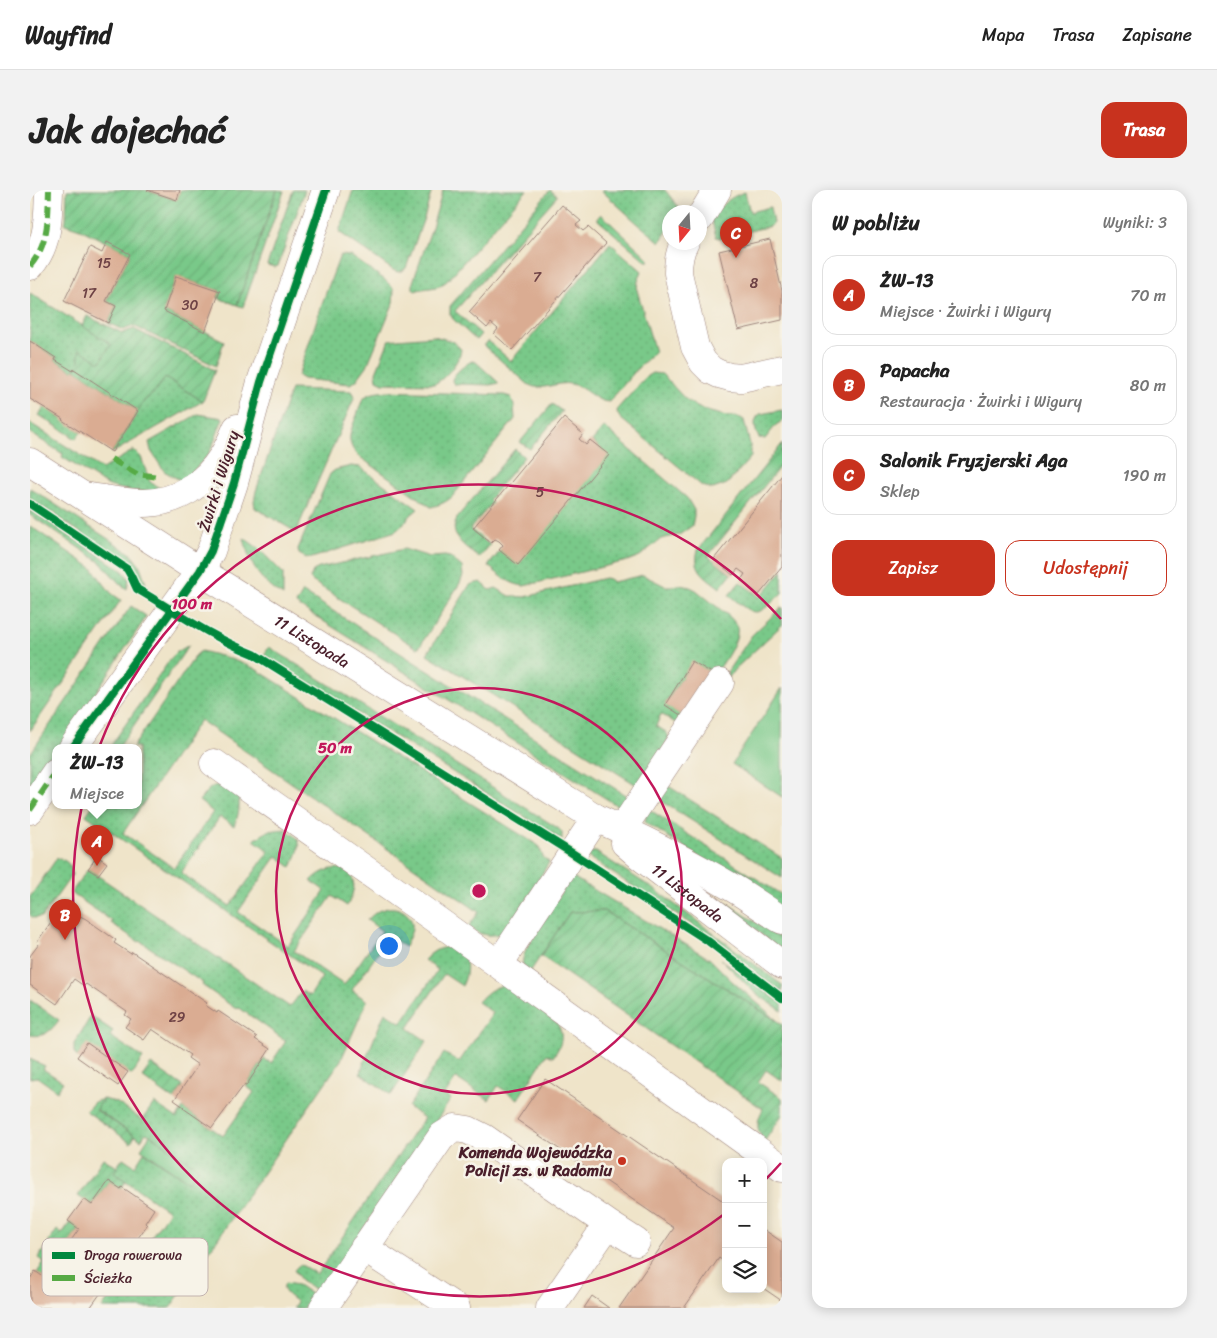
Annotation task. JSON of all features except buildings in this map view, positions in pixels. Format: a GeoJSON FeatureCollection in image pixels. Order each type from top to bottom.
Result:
{"type":"FeatureCollection","features":[{"type":"Feature","properties":{"kind":"street"},"geometry":{"type":"LineString","coordinates":[[30,266],[39,254],[46,237],[49,190]]}},
{"type":"Feature","properties":{"kind":"street","name":"Żwirki i Wigury"},"geometry":{"type":"LineString","coordinates":[[75,744],[200,571],[214,544],[231,492],[260,382],[326,190]]}},
{"type":"Feature","properties":{"kind":"street"},"geometry":{"type":"LineString","coordinates":[[707,206],[717,190]]}},
{"type":"Feature","properties":{"kind":"street"},"geometry":{"type":"LineString","coordinates":[[682,250],[678,273],[695,347],[702,362],[719,374],[741,378],[782,369]]}},
{"type":"Feature","properties":{"kind":"street","name":"Żwirki i Wigury"},"geometry":{"type":"LineString","coordinates":[[84,496],[143,503],[160,502],[185,493],[215,468],[260,382]]}},
{"type":"Feature","properties":{"kind":"street","name":"11 Listopada"},"geometry":{"type":"LineString","coordinates":[[30,462],[200,571],[596,818],[682,860],[734,889],[782,920]]}},
{"type":"Feature","properties":{"kind":"street"},"geometry":{"type":"LineString","coordinates":[[622,830],[720,683]]}},
{"type":"Feature","properties":{"kind":"street"},"geometry":{"type":"LineString","coordinates":[[214,763],[499,964],[782,1168]]}},
{"type":"Feature","properties":{"kind":"street"},"geometry":{"type":"LineString","coordinates":[[30,810],[52,778]]}},
{"type":"Feature","properties":{"kind":"street"},"geometry":{"type":"LineString","coordinates":[[499,964],[596,818]]}},
{"type":"Feature","properties":{"kind":"street","name":"11 Listopada"},"geometry":{"type":"LineString","coordinates":[[596,818],[640,856],[782,965]]}},
{"type":"Feature","properties":{"kind":"street"},"geometry":{"type":"LineString","coordinates":[[323,1308],[442,1136],[455,1128],[468,1130],[484,1138],[636,1242]]}},
{"type":"Feature","properties":{"kind":"street"},"geometry":{"type":"LineString","coordinates":[[550,1308],[608,1224]]}},
{"type":"Feature","properties":{"kind":"street"},"geometry":{"type":"LineString","coordinates":[[364,1248],[456,1308]]}},
{"type":"Feature","properties":{"kind":"green space"},"geometry":{"type":"Polygon","coordinates":[[[67,190],[146,190],[177,200],[180,190],[277,190],[237,305],[218,298],[220,291],[176,276],[164,311],[224,341],[216,366],[134,326],[123,330],[108,323],[116,306],[106,301],[130,254],[80,229],[65,224],[67,190]]]}},
{"type":"Feature","properties":{"kind":"green space"},"geometry":{"type":"Polygon","coordinates":[[[277,190],[284,191],[243,307],[237,305],[277,190]]]}},
{"type":"Feature","properties":{"kind":"green space"},"geometry":{"type":"Polygon","coordinates":[[[293,190],[305,190],[278,266],[267,265],[293,190]]]}},
{"type":"Feature","properties":{"kind":"green space"},"geometry":{"type":"Polygon","coordinates":[[[353,190],[432,190],[406,268],[402,271],[393,270],[339,232],[353,190]]]}},
{"type":"Feature","properties":{"kind":"green space"},"geometry":{"type":"Polygon","coordinates":[[[443,190],[527,190],[447,281],[435,287],[415,291],[413,289],[413,282],[443,190]]]}},
{"type":"Feature","properties":{"kind":"green space"},"geometry":{"type":"Polygon","coordinates":[[[550,190],[557,196],[455,311],[481,334],[476,340],[453,319],[450,314],[450,306],[550,190]]]}},
{"type":"Feature","properties":{"kind":"green space"},"geometry":{"type":"Polygon","coordinates":[[[601,190],[665,190],[677,205],[662,205],[662,239],[660,242],[601,190]]]}},
{"type":"Feature","properties":{"kind":"green space"},"geometry":{"type":"Polygon","coordinates":[[[745,192],[750,212],[770,207],[773,223],[771,226],[719,238],[716,237],[711,217],[726,202],[745,192]]]}},
{"type":"Feature","properties":{"kind":"green space"},"geometry":{"type":"Polygon","coordinates":[[[601,214],[649,261],[646,261],[598,220],[601,214]]]}},
{"type":"Feature","properties":{"kind":"green space"},"geometry":{"type":"Polygon","coordinates":[[[610,243],[642,271],[637,290],[655,352],[638,368],[609,402],[599,400],[571,384],[566,383],[544,387],[529,385],[484,346],[488,341],[511,361],[610,243]]]}},
{"type":"Feature","properties":{"kind":"green space"},"geometry":{"type":"Polygon","coordinates":[[[341,255],[351,256],[385,280],[394,289],[393,304],[367,366],[356,381],[350,384],[303,379],[298,376],[324,298],[341,255]]]}},
{"type":"Feature","properties":{"kind":"green space"},"geometry":{"type":"Polygon","coordinates":[[[30,293],[203,401],[112,453],[138,411],[75,370],[73,371],[55,360],[56,358],[30,341],[30,293]]]}},
{"type":"Feature","properties":{"kind":"green space"},"geometry":{"type":"Polygon","coordinates":[[[87,316],[122,333],[134,329],[215,370],[203,401],[165,378],[154,393],[145,400],[138,411],[74,369],[79,361],[79,349],[100,362],[111,344],[82,326],[87,316]]]}},
{"type":"Feature","properties":{"kind":"green space"},"geometry":{"type":"Polygon","coordinates":[[[434,336],[452,341],[461,349],[455,364],[438,382],[434,384],[383,383],[377,380],[376,372],[389,340],[434,336]]]}},
{"type":"Feature","properties":{"kind":"green space"},"geometry":{"type":"Polygon","coordinates":[[[472,361],[476,362],[499,383],[491,385],[454,384],[452,380],[455,375],[472,361]]]}},
{"type":"Feature","properties":{"kind":"green space"},"geometry":{"type":"Polygon","coordinates":[[[652,373],[662,374],[683,396],[699,408],[722,415],[739,417],[744,420],[751,457],[727,484],[713,489],[702,486],[620,418],[617,412],[618,408],[652,373]]]}},
{"type":"Feature","properties":{"kind":"green space"},"geometry":{"type":"Polygon","coordinates":[[[291,389],[352,391],[355,396],[296,532],[255,508],[254,501],[291,389]]]}},
{"type":"Feature","properties":{"kind":"green space"},"geometry":{"type":"Polygon","coordinates":[[[388,391],[504,395],[511,397],[514,404],[515,419],[452,497],[442,504],[431,507],[360,457],[350,442],[351,432],[360,405],[364,399],[367,395],[373,393],[388,391]]]}},
{"type":"Feature","properties":{"kind":"green space"},"geometry":{"type":"Polygon","coordinates":[[[552,404],[562,411],[530,449],[520,442],[552,404]]]}},
{"type":"Feature","properties":{"kind":"green space"},"geometry":{"type":"Polygon","coordinates":[[[45,407],[81,432],[76,439],[39,415],[45,407]]]}},
{"type":"Feature","properties":{"kind":"green space"},"geometry":{"type":"Polygon","coordinates":[[[782,410],[782,421],[776,425],[765,439],[759,438],[755,426],[757,416],[782,410]]]}},
{"type":"Feature","properties":{"kind":"green space"},"geometry":{"type":"Polygon","coordinates":[[[198,414],[223,418],[208,455],[183,482],[164,471],[151,451],[149,442],[198,414]]]}},
{"type":"Feature","properties":{"kind":"green space"},"geometry":{"type":"Polygon","coordinates":[[[30,423],[102,469],[134,450],[141,457],[150,482],[164,491],[134,491],[105,484],[62,457],[63,454],[30,433],[30,423]]]}},
{"type":"Feature","properties":{"kind":"green space"},"geometry":{"type":"Polygon","coordinates":[[[604,427],[687,498],[694,510],[692,526],[679,535],[661,539],[640,556],[627,561],[524,586],[504,579],[488,566],[500,551],[608,455],[592,441],[604,427]]]}},
{"type":"Feature","properties":{"kind":"green space"},"geometry":{"type":"Polygon","coordinates":[[[782,444],[782,464],[708,556],[731,574],[720,588],[701,572],[697,563],[698,550],[782,444]]]}},
{"type":"Feature","properties":{"kind":"green space"},"geometry":{"type":"Polygon","coordinates":[[[515,449],[524,457],[489,500],[492,503],[470,529],[490,545],[479,558],[458,540],[454,528],[455,522],[515,449]]]}},
{"type":"Feature","properties":{"kind":"green space"},"geometry":{"type":"Polygon","coordinates":[[[351,466],[360,467],[418,509],[396,531],[312,558],[306,558],[299,554],[298,549],[330,474],[335,470],[351,466]]]}},
{"type":"Feature","properties":{"kind":"green space"},"geometry":{"type":"Polygon","coordinates":[[[30,488],[130,553],[140,566],[146,584],[141,584],[133,570],[125,563],[56,516],[57,514],[53,511],[51,513],[30,499],[30,488]]]}},
{"type":"Feature","properties":{"kind":"green space"},"geometry":{"type":"Polygon","coordinates":[[[30,510],[123,571],[129,579],[127,589],[100,562],[30,515],[30,510]]]}},
{"type":"Feature","properties":{"kind":"green space"},"geometry":{"type":"Polygon","coordinates":[[[30,526],[92,568],[111,593],[121,600],[30,731],[30,526]]]}},
{"type":"Feature","properties":{"kind":"green space"},"geometry":{"type":"Polygon","coordinates":[[[244,538],[258,548],[283,573],[283,596],[257,572],[252,564],[244,538]]]}},
{"type":"Feature","properties":{"kind":"green space"},"geometry":{"type":"Polygon","coordinates":[[[404,549],[430,557],[450,557],[462,567],[463,576],[460,583],[417,648],[310,578],[313,571],[319,568],[404,549]]]}},
{"type":"Feature","properties":{"kind":"green space"},"geometry":{"type":"Polygon","coordinates":[[[782,571],[782,593],[761,611],[756,612],[745,608],[729,595],[740,582],[760,597],[782,571]]]}},
{"type":"Feature","properties":{"kind":"green space"},"geometry":{"type":"Polygon","coordinates":[[[643,575],[665,586],[680,585],[696,590],[730,617],[737,627],[737,633],[730,652],[715,675],[692,662],[665,704],[687,719],[682,727],[661,714],[656,726],[666,732],[669,737],[643,789],[427,654],[472,584],[481,582],[490,590],[496,588],[510,596],[525,597],[605,578],[613,582],[643,575]]]}},
{"type":"Feature","properties":{"kind":"green space"},"geometry":{"type":"Polygon","coordinates":[[[303,592],[635,801],[621,808],[296,604],[303,592]]]}},
{"type":"Feature","properties":{"kind":"green space"},"geometry":{"type":"Polygon","coordinates":[[[131,606],[146,616],[61,744],[52,744],[52,758],[30,791],[30,754],[131,606]]]}},
{"type":"Feature","properties":{"kind":"green space"},"geometry":{"type":"Polygon","coordinates":[[[782,607],[782,625],[734,670],[726,682],[727,672],[752,635],[782,607]]]}},
{"type":"Feature","properties":{"kind":"green space"},"geometry":{"type":"Polygon","coordinates":[[[189,645],[121,744],[112,744],[171,658],[189,645]]]}},
{"type":"Feature","properties":{"kind":"green space"},"geometry":{"type":"Polygon","coordinates":[[[269,647],[553,825],[562,833],[562,840],[264,655],[269,647]]]}},
{"type":"Feature","properties":{"kind":"green space"},"geometry":{"type":"Polygon","coordinates":[[[201,651],[225,657],[254,668],[539,846],[543,857],[549,862],[513,921],[501,933],[488,935],[475,932],[468,927],[479,912],[200,720],[142,805],[142,744],[135,744],[196,655],[201,651]]]}},
{"type":"Feature","properties":{"kind":"green space"},"geometry":{"type":"Polygon","coordinates":[[[782,688],[782,797],[732,764],[782,688]]]}},
{"type":"Feature","properties":{"kind":"green space"},"geometry":{"type":"Polygon","coordinates":[[[662,782],[782,858],[782,878],[653,796],[662,782]]]}},
{"type":"Feature","properties":{"kind":"green space"},"geometry":{"type":"Polygon","coordinates":[[[219,785],[237,792],[239,809],[234,826],[220,817],[181,873],[230,906],[269,851],[254,840],[268,831],[285,829],[298,839],[299,842],[291,867],[277,856],[238,912],[288,946],[325,891],[311,881],[329,870],[338,869],[346,871],[351,876],[353,883],[352,893],[347,906],[332,896],[294,951],[344,985],[382,931],[367,920],[375,913],[388,908],[401,910],[411,919],[412,930],[405,947],[390,936],[352,990],[367,1001],[341,1060],[208,1253],[208,1238],[150,1238],[169,1211],[113,1172],[123,1158],[135,1166],[144,1152],[189,1182],[198,1168],[150,1135],[146,1133],[141,1140],[96,1109],[103,1099],[116,1102],[142,1120],[154,1103],[177,1118],[183,1108],[223,1136],[254,1092],[246,1086],[264,1059],[271,1063],[286,1041],[238,1007],[236,1009],[202,985],[203,983],[111,923],[112,921],[71,893],[88,869],[290,1007],[302,991],[310,996],[322,977],[86,815],[90,809],[139,809],[123,833],[174,868],[213,812],[199,801],[208,790],[219,785]]]}},
{"type":"Feature","properties":{"kind":"green space"},"geometry":{"type":"Polygon","coordinates":[[[647,808],[782,895],[782,910],[645,822],[647,808]]]}},
{"type":"Feature","properties":{"kind":"green space"},"geometry":{"type":"Polygon","coordinates":[[[596,852],[657,891],[782,985],[782,992],[696,928],[585,855],[596,852]]]}},
{"type":"Feature","properties":{"kind":"green space"},"geometry":{"type":"Polygon","coordinates":[[[57,858],[64,860],[68,864],[72,875],[42,917],[33,918],[30,915],[30,897],[57,858]]]}},
{"type":"Feature","properties":{"kind":"green space"},"geometry":{"type":"Polygon","coordinates":[[[571,876],[710,959],[779,1022],[604,911],[570,912],[528,975],[523,962],[526,949],[571,876]]]}},
{"type":"Feature","properties":{"kind":"green space"},"geometry":{"type":"Polygon","coordinates":[[[723,903],[728,904],[782,939],[782,952],[723,903]]]}},
{"type":"Feature","properties":{"kind":"green space"},"geometry":{"type":"Polygon","coordinates":[[[604,911],[782,1024],[782,1081],[766,1070],[758,1082],[782,1098],[782,1115],[764,1142],[759,1133],[758,1126],[763,1109],[541,956],[570,912],[604,911]]]}},
{"type":"Feature","properties":{"kind":"green space"},"geometry":{"type":"Polygon","coordinates":[[[449,947],[459,950],[465,959],[467,968],[464,982],[462,986],[444,974],[408,1028],[427,1041],[391,1095],[360,1073],[385,1012],[401,1023],[438,970],[424,960],[435,951],[449,947]]]}},
{"type":"Feature","properties":{"kind":"green space"},"geometry":{"type":"Polygon","coordinates":[[[721,959],[782,1003],[782,1011],[754,992],[721,959]]]}},
{"type":"Feature","properties":{"kind":"green space"},"geometry":{"type":"Polygon","coordinates":[[[505,985],[557,1023],[561,1032],[561,1041],[556,1053],[553,1057],[547,1054],[518,1099],[498,1086],[489,1100],[456,1078],[445,1095],[451,1099],[320,1293],[301,1280],[294,1270],[299,1265],[317,1274],[424,1118],[408,1107],[444,1053],[459,1062],[493,1013],[478,1002],[490,991],[505,985]]]}},
{"type":"Feature","properties":{"kind":"green space"},"geometry":{"type":"Polygon","coordinates":[[[30,1000],[59,1020],[50,1030],[43,1034],[30,1035],[30,1000]]]}},
{"type":"Feature","properties":{"kind":"green space"},"geometry":{"type":"Polygon","coordinates":[[[91,1016],[113,1031],[110,1036],[143,1058],[132,1075],[87,1044],[77,1057],[74,1052],[74,1044],[91,1016]]]}},
{"type":"Feature","properties":{"kind":"green space"},"geometry":{"type":"Polygon","coordinates":[[[30,1059],[45,1066],[43,1069],[63,1082],[57,1091],[37,1077],[30,1078],[30,1059]]]}},
{"type":"Feature","properties":{"kind":"green space"},"geometry":{"type":"Polygon","coordinates":[[[151,1064],[183,1086],[174,1100],[142,1077],[151,1064]]]}},
{"type":"Feature","properties":{"kind":"green space"},"geometry":{"type":"Polygon","coordinates":[[[103,1099],[96,1110],[135,1136],[131,1143],[86,1111],[94,1102],[103,1099]]]}},
{"type":"Feature","properties":{"kind":"green space"},"geometry":{"type":"Polygon","coordinates":[[[150,1135],[199,1168],[189,1182],[141,1149],[150,1135]]]}},
{"type":"Feature","properties":{"kind":"green space"},"geometry":{"type":"Polygon","coordinates":[[[103,1158],[117,1167],[114,1173],[126,1181],[121,1189],[109,1181],[92,1205],[78,1196],[103,1158]]]}},
{"type":"Feature","properties":{"kind":"green space"},"geometry":{"type":"Polygon","coordinates":[[[70,1222],[79,1229],[73,1238],[52,1238],[57,1230],[62,1234],[70,1222]]]}},
{"type":"Feature","properties":{"kind":"green space"},"geometry":{"type":"Polygon","coordinates":[[[42,1252],[42,1261],[38,1258],[42,1252]]]}},
{"type":"Feature","properties":{"kind":"green space"},"geometry":{"type":"Polygon","coordinates":[[[42,1265],[42,1276],[37,1273],[42,1265]]]}},
{"type":"Feature","properties":{"kind":"green space"},"geometry":{"type":"Polygon","coordinates":[[[285,1283],[298,1285],[317,1298],[310,1308],[293,1308],[297,1302],[285,1292],[285,1283]]]}},
{"type":"Feature","properties":{"kind":"green space"},"geometry":{"type":"Polygon","coordinates":[[[110,1296],[178,1296],[170,1308],[102,1308],[110,1296]]]}},
{"type":"Feature","properties":{"kind":"marked path"},"geometry":{"type":"LineString","coordinates":[[30,266],[41,249],[44,239],[48,220],[49,190]]}},
{"type":"Feature","properties":{"kind":"marked path"},"geometry":{"type":"LineString","coordinates":[[111,459],[137,474],[158,477]]}},
{"type":"Feature","properties":{"kind":"marked path"},"geometry":{"type":"LineString","coordinates":[[30,810],[52,778]]}},
{"type":"Feature","properties":{"kind":"cycle path"},"geometry":{"type":"LineString","coordinates":[[75,744],[200,571],[211,551],[234,483],[261,382],[326,190]]}},
{"type":"Feature","properties":{"kind":"cycle path"},"geometry":{"type":"LineString","coordinates":[[30,504],[127,569],[137,589],[209,632],[238,648],[254,654],[572,853],[708,941],[782,998]]}},
{"type":"Feature","properties":{"kind":"place","name":"Salonik Fryzjerski Aga"},"geometry":{"type":"Point","coordinates":[736,258]}},
{"type":"Feature","properties":{"kind":"place","name":"ŻW-13"},"geometry":{"type":"Point","coordinates":[97,866]}},
{"type":"Feature","properties":{"kind":"place","name":"Papacha"},"geometry":{"type":"Point","coordinates":[65,940]}},
{"type":"Feature","properties":{"kind":"place","name":"Komenda Wojewódzka Policji zs. w Radomiu"},"geometry":{"type":"Point","coordinates":[622,1161]}}]}
